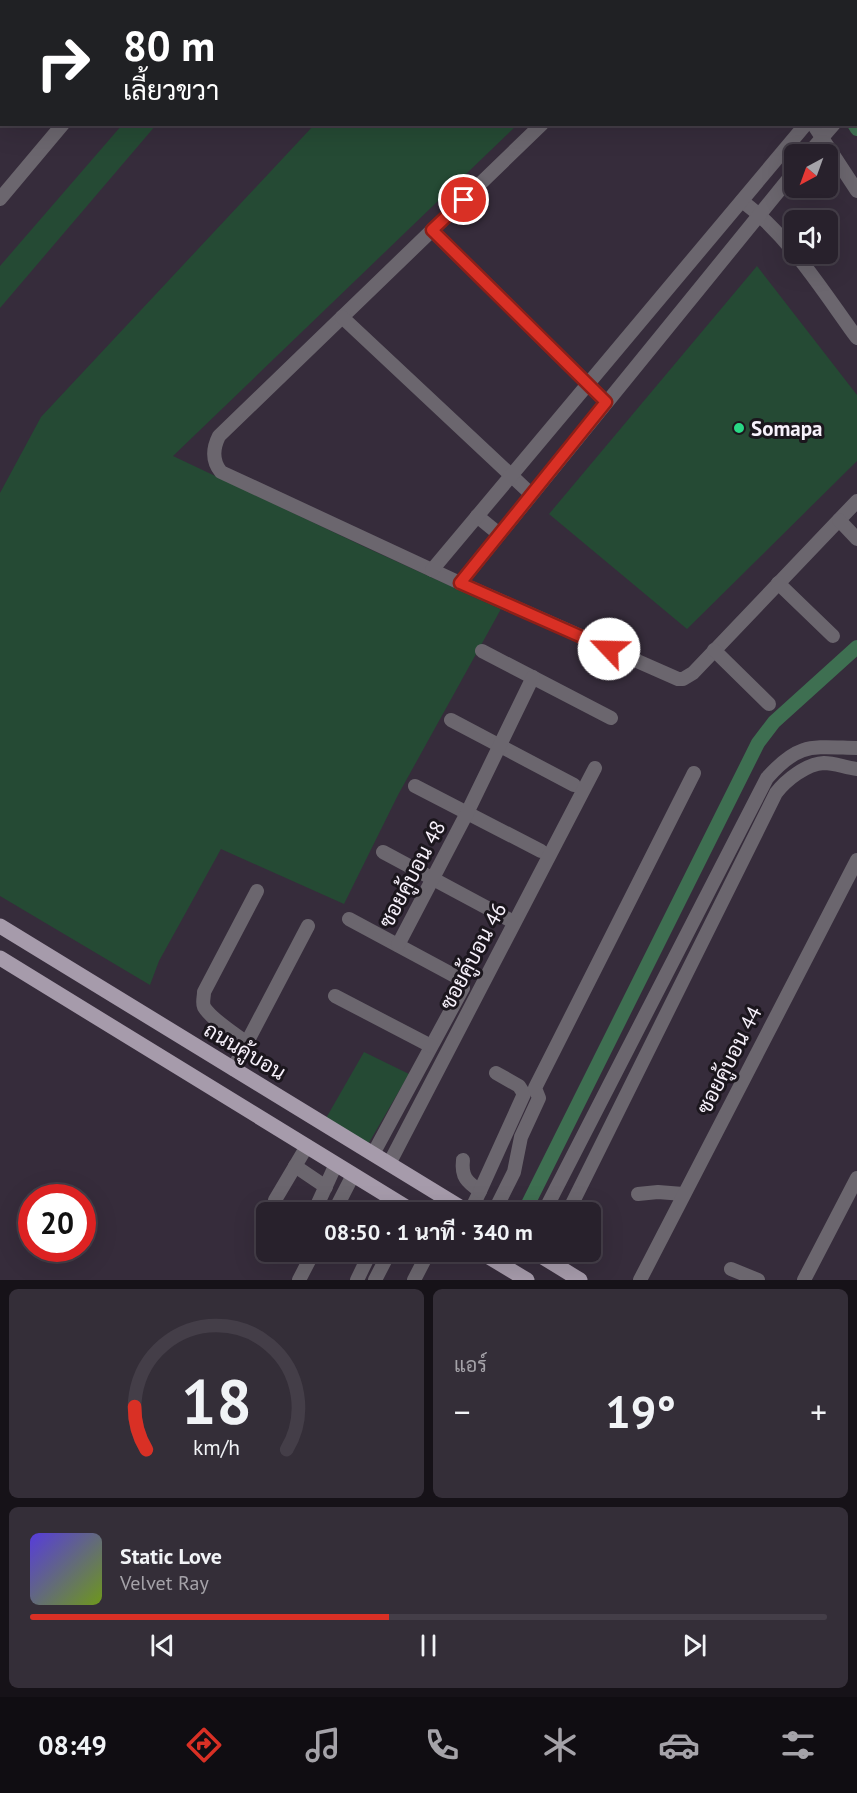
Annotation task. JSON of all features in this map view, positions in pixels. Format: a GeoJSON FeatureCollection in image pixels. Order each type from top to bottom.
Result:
{"type":"FeatureCollection","features":[{"type":"Feature","properties":{"kind":"main road","name":"ถนนคู้บอน"},"geometry":{"type":"LineString","coordinates":[[0,926],[452,1202]]}},
{"type":"Feature","properties":{"kind":"main road"},"geometry":{"type":"LineString","coordinates":[[0,958],[336,1164],[387,1202]]}},
{"type":"Feature","properties":{"kind":"main road"},"geometry":{"type":"LineString","coordinates":[[496,1262],[520,1278]]}},
{"type":"Feature","properties":{"kind":"main road"},"geometry":{"type":"LineString","coordinates":[[554,1262],[580,1280]]}},
{"type":"Feature","properties":{"kind":"street"},"geometry":{"type":"LineString","coordinates":[[0,199],[61,126]]}},
{"type":"Feature","properties":{"kind":"street"},"geometry":{"type":"LineString","coordinates":[[540,126],[219,436],[214,448],[216,464],[221,472],[460,583],[675,678],[683,679],[691,675],[857,501]]}},
{"type":"Feature","properties":{"kind":"street"},"geometry":{"type":"LineString","coordinates":[[432,570],[804,126]]}},
{"type":"Feature","properties":{"kind":"street"},"geometry":{"type":"LineString","coordinates":[[814,126],[857,191]]}},
{"type":"Feature","properties":{"kind":"street"},"geometry":{"type":"LineString","coordinates":[[817,144],[832,126]]}},
{"type":"Feature","properties":{"kind":"street"},"geometry":{"type":"LineString","coordinates":[[460,583],[784,185]]}},
{"type":"Feature","properties":{"kind":"street"},"geometry":{"type":"LineString","coordinates":[[742,201],[760,214],[782,237],[857,338]]}},
{"type":"Feature","properties":{"kind":"street"},"geometry":{"type":"LineString","coordinates":[[432,230],[606,402]]}},
{"type":"Feature","properties":{"kind":"street"},"geometry":{"type":"LineString","coordinates":[[342,317],[531,494]]}},
{"type":"Feature","properties":{"kind":"street"},"geometry":{"type":"LineString","coordinates":[[477,516],[499,534]]}},
{"type":"Feature","properties":{"kind":"street"},"geometry":{"type":"LineString","coordinates":[[838,520],[857,539]]}},
{"type":"Feature","properties":{"kind":"street"},"geometry":{"type":"LineString","coordinates":[[778,583],[832,636]]}},
{"type":"Feature","properties":{"kind":"street"},"geometry":{"type":"LineString","coordinates":[[714,650],[769,704]]}},
{"type":"Feature","properties":{"kind":"street"},"geometry":{"type":"LineString","coordinates":[[482,651],[611,718]]}},
{"type":"Feature","properties":{"kind":"street","name":"ซอยคู้บอน 48"},"geometry":{"type":"LineString","coordinates":[[373,1154],[463,988],[455,976],[398,945],[501,746],[533,677]]}},
{"type":"Feature","properties":{"kind":"street"},"geometry":{"type":"LineString","coordinates":[[451,720],[574,785]]}},
{"type":"Feature","properties":{"kind":"street"},"geometry":{"type":"LineString","coordinates":[[549,1202],[767,778],[785,758],[804,749],[857,748]]}},
{"type":"Feature","properties":{"kind":"street"},"geometry":{"type":"LineString","coordinates":[[573,1202],[780,788],[813,765],[831,764],[857,769]]}},
{"type":"Feature","properties":{"kind":"street","name":"ซอยคู้บอน 46"},"geometry":{"type":"LineString","coordinates":[[389,1164],[595,768]]}},
{"type":"Feature","properties":{"kind":"street"},"geometry":{"type":"LineString","coordinates":[[500,1202],[513,1172],[521,1137],[539,1098],[535,1088],[694,773]]}},
{"type":"Feature","properties":{"kind":"street"},"geometry":{"type":"LineString","coordinates":[[767,778],[780,788]]}},
{"type":"Feature","properties":{"kind":"street"},"geometry":{"type":"LineString","coordinates":[[416,786],[541,851]]}},
{"type":"Feature","properties":{"kind":"street"},"geometry":{"type":"LineString","coordinates":[[383,852],[508,919]]}},
{"type":"Feature","properties":{"kind":"street","name":"ซอยคู้บอน 44"},"geometry":{"type":"LineString","coordinates":[[640,1280],[857,860]]}},
{"type":"Feature","properties":{"kind":"street"},"geometry":{"type":"LineString","coordinates":[[247,1043],[211,1015],[203,1002],[204,992],[257,891]]}},
{"type":"Feature","properties":{"kind":"street"},"geometry":{"type":"LineString","coordinates":[[349,919],[398,945]]}},
{"type":"Feature","properties":{"kind":"street"},"geometry":{"type":"LineString","coordinates":[[233,1069],[308,926]]}},
{"type":"Feature","properties":{"kind":"street"},"geometry":{"type":"LineString","coordinates":[[336,996],[431,1046]]}},
{"type":"Feature","properties":{"kind":"street"},"geometry":{"type":"LineString","coordinates":[[474,1202],[524,1094],[519,1086],[496,1073]]}},
{"type":"Feature","properties":{"kind":"street"},"geometry":{"type":"LineString","coordinates":[[274,1202],[307,1146]]}},
{"type":"Feature","properties":{"kind":"street"},"geometry":{"type":"LineString","coordinates":[[463,1160],[462,1174],[480,1191]]}},
{"type":"Feature","properties":{"kind":"street"},"geometry":{"type":"LineString","coordinates":[[319,1202],[336,1164]]}},
{"type":"Feature","properties":{"kind":"street"},"geometry":{"type":"LineString","coordinates":[[295,1166],[327,1187]]}},
{"type":"Feature","properties":{"kind":"street"},"geometry":{"type":"LineString","coordinates":[[339,1202],[353,1175]]}},
{"type":"Feature","properties":{"kind":"street"},"geometry":{"type":"LineString","coordinates":[[804,1280],[857,1178]]}},
{"type":"Feature","properties":{"kind":"street"},"geometry":{"type":"LineString","coordinates":[[638,1194],[658,1192],[683,1194]]}},
{"type":"Feature","properties":{"kind":"street"},"geometry":{"type":"LineString","coordinates":[[299,1280],[308,1262]]}},
{"type":"Feature","properties":{"kind":"street"},"geometry":{"type":"LineString","coordinates":[[357,1280],[366,1262]]}},
{"type":"Feature","properties":{"kind":"street"},"geometry":{"type":"LineString","coordinates":[[375,1280],[384,1262]]}},
{"type":"Feature","properties":{"kind":"street"},"geometry":{"type":"LineString","coordinates":[[414,1280],[423,1262]]}},
{"type":"Feature","properties":{"kind":"street"},"geometry":{"type":"LineString","coordinates":[[731,1269],[758,1280]]}},
{"type":"Feature","properties":{"kind":"green space"},"geometry":{"type":"Polygon","coordinates":[[[121,126],[155,126],[0,308],[0,266],[121,126]]]}},
{"type":"Feature","properties":{"kind":"green space"},"geometry":{"type":"Polygon","coordinates":[[[313,126],[516,126],[173,456],[501,609],[398,795],[344,904],[221,849],[159,961],[150,985],[0,896],[0,493],[41,417],[313,126]]]}},
{"type":"Feature","properties":{"kind":"green space","name":"Somapa"},"geometry":{"type":"Polygon","coordinates":[[[757,266],[857,395],[857,461],[687,629],[549,514],[757,266]]]}},
{"type":"Feature","properties":{"kind":"green space"},"geometry":{"type":"Polygon","coordinates":[[[364,1052],[409,1074],[367,1146],[325,1120],[364,1052]]]}},
{"type":"Feature","properties":{"kind":"waterway"},"geometry":{"type":"LineString","coordinates":[[529,1202],[758,743],[774,722],[857,647]]}},
{"type":"Feature","properties":{"kind":"place","name":"Somapa"},"geometry":{"type":"Point","coordinates":[739,428]}},
{"type":"Feature","properties":{"kind":"route"},"geometry":{"type":"LineString","coordinates":[[464,200],[432,230],[606,402],[460,583],[609,649]]}}]}
